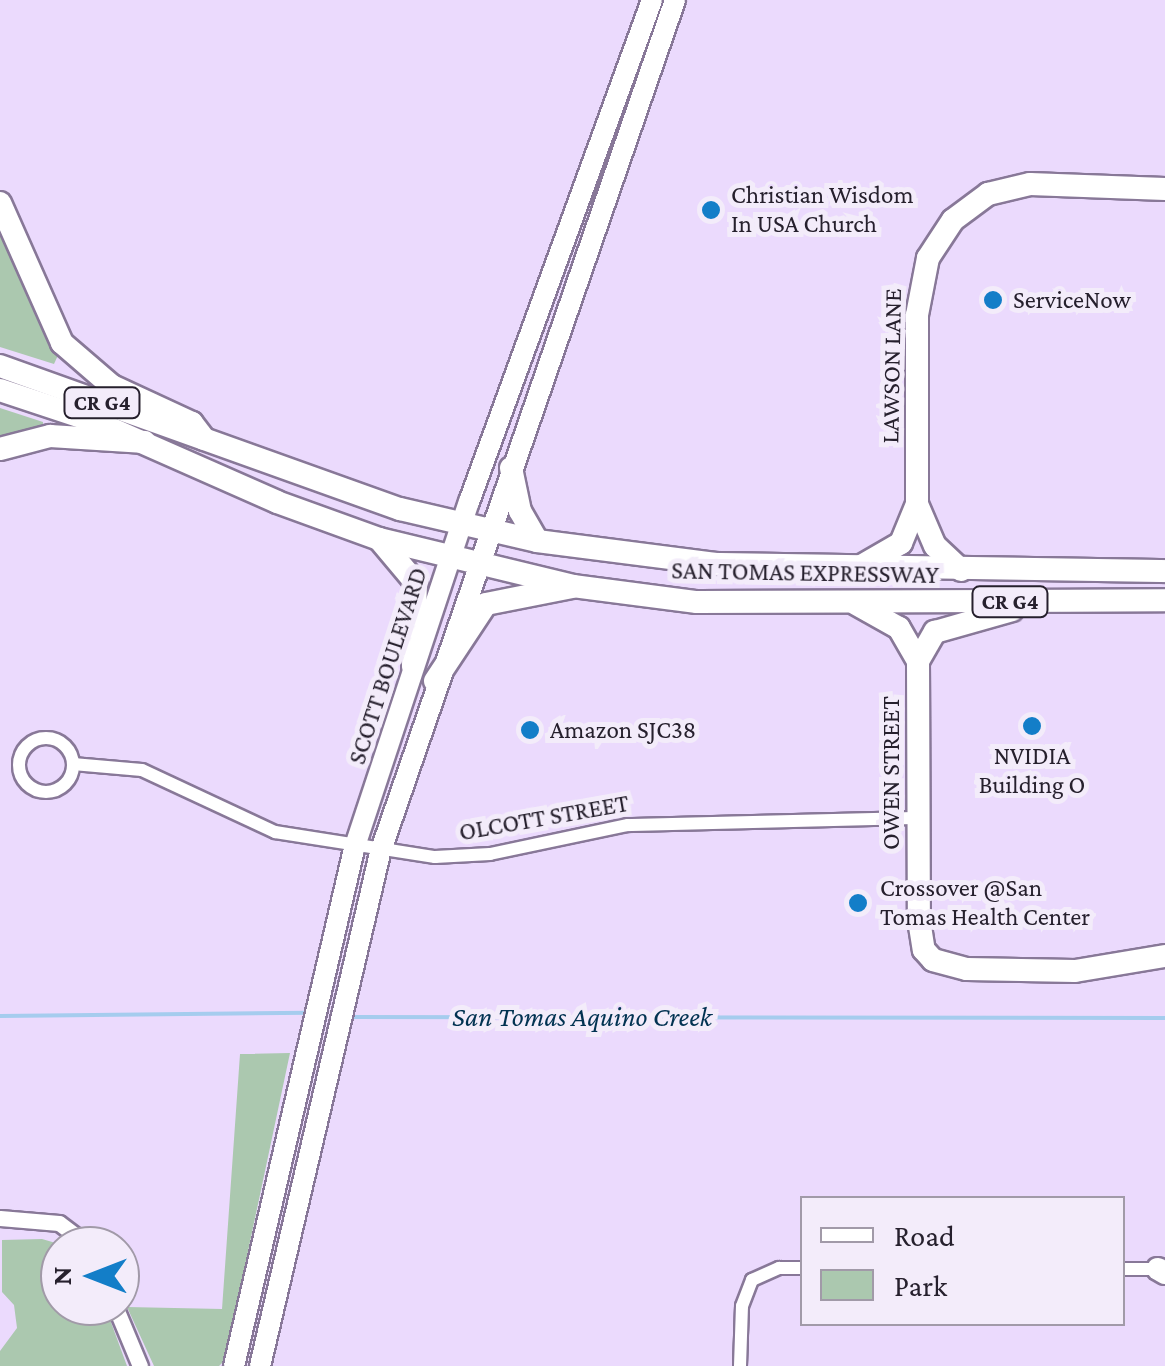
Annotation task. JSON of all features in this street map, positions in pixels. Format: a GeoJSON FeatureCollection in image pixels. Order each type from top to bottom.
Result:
{"type":"FeatureCollection","features":[{"type":"Feature","properties":{"kind":"highway","name":"LAWSON LANE"},"geometry":{"type":"LineString","coordinates":[[918,504],[917,314],[920,284],[939,237],[970,206],[1009,188],[1165,189]]}},
{"type":"Feature","properties":{"kind":"highway"},"geometry":{"type":"LineString","coordinates":[[0,203],[62,343],[112,386],[192,423],[204,439]]}},
{"type":"Feature","properties":{"kind":"highway","name":"SAN TOMAS EXPRESSWAY"},"geometry":{"type":"LineString","coordinates":[[0,366],[462,526],[537,540],[716,564],[1165,570]]}},
{"type":"Feature","properties":{"kind":"highway","name":"SAN TOMAS EXPRESSWAY"},"geometry":{"type":"LineString","coordinates":[[0,390],[146,442],[379,539],[573,586],[696,602],[1165,600]]}},
{"type":"Feature","properties":{"kind":"highway"},"geometry":{"type":"LineString","coordinates":[[0,449],[50,436],[146,442]]}},
{"type":"Feature","properties":{"kind":"highway"},"geometry":{"type":"LineString","coordinates":[[511,468],[520,511],[537,540]]}},
{"type":"Feature","properties":{"kind":"highway"},"geometry":{"type":"LineString","coordinates":[[859,567],[902,543],[918,504]]}},
{"type":"Feature","properties":{"kind":"highway"},"geometry":{"type":"LineString","coordinates":[[918,504],[929,538],[960,570]]}},
{"type":"Feature","properties":{"kind":"highway"},"geometry":{"type":"LineString","coordinates":[[379,539],[416,583],[413,666]]}},
{"type":"Feature","properties":{"kind":"highway"},"geometry":{"type":"LineString","coordinates":[[434,681],[486,604],[544,597],[573,586]]}},
{"type":"Feature","properties":{"kind":"highway"},"geometry":{"type":"LineString","coordinates":[[855,603],[899,628],[918,661],[935,632],[958,621],[1006,616],[1020,602]]}},
{"type":"Feature","properties":{"kind":"highway","name":"OWEN STREET"},"geometry":{"type":"LineString","coordinates":[[918,661],[920,938],[932,960],[967,969],[1075,971],[1160,951]]}},
{"type":"Feature","properties":{"kind":"main road","name":"SCOTT BOULEVARD"},"geometry":{"type":"LineString","coordinates":[[234,1366],[354,848],[450,558],[652,0]]}},
{"type":"Feature","properties":{"kind":"main road","name":"SCOTT BOULEVARD"},"geometry":{"type":"LineString","coordinates":[[260,1366],[380,853],[434,681],[675,0]]}},
{"type":"Feature","properties":{"kind":"street","name":"OLCOTT STREET"},"geometry":{"type":"LineString","coordinates":[[52,738],[67,748],[73,764],[62,787],[46,792],[24,780],[19,762],[34,741],[52,738]]}},
{"type":"Feature","properties":{"kind":"street","name":"OLCOTT STREET"},"geometry":{"type":"LineString","coordinates":[[73,764],[142,770],[274,832],[380,853],[490,854],[628,825],[684,821],[918,818]]}},
{"type":"Feature","properties":{"kind":"street"},"geometry":{"type":"LineString","coordinates":[[0,1218],[58,1222],[63,1226]]}},
{"type":"Feature","properties":{"kind":"street"},"geometry":{"type":"LineString","coordinates":[[740,1366],[742,1306],[752,1280],[779,1268],[800,1268]]}},
{"type":"Feature","properties":{"kind":"street"},"geometry":{"type":"LineString","coordinates":[[1125,1269],[1162,1269]]}},
{"type":"Feature","properties":{"kind":"street"},"geometry":{"type":"LineString","coordinates":[[123,1326],[140,1366]]}},
{"type":"Feature","properties":{"kind":"green space"},"geometry":{"type":"Polygon","coordinates":[[[0,232],[59,353],[54,364],[0,347],[0,232]]]}},
{"type":"Feature","properties":{"kind":"green space"},"geometry":{"type":"Polygon","coordinates":[[[0,408],[43,422],[43,433],[0,445],[0,408]]]}},
{"type":"Feature","properties":{"kind":"green space"},"geometry":{"type":"Polygon","coordinates":[[[290,1053],[225,1360],[219,1366],[154,1366],[136,1326],[140,1326],[140,1307],[222,1309],[240,1054],[290,1053]]]}},
{"type":"Feature","properties":{"kind":"green space"},"geometry":{"type":"Polygon","coordinates":[[[40,1239],[40,1326],[112,1326],[127,1366],[0,1366],[0,1351],[17,1328],[14,1305],[2,1292],[2,1240],[40,1239]]]}},
{"type":"Feature","properties":{"kind":"waterway","name":"San Tomas Aquino Creek"},"geometry":{"type":"LineString","coordinates":[[0,1016],[310,1013]]}},
{"type":"Feature","properties":{"kind":"waterway","name":"San Tomas Aquino Creek"},"geometry":{"type":"LineString","coordinates":[[350,1017],[1165,1018]]}},
{"type":"Feature","properties":{"kind":"place","name":"Christian Wisdom In USA Church"},"geometry":{"type":"Point","coordinates":[711,210]}},
{"type":"Feature","properties":{"kind":"place","name":"ServiceNow"},"geometry":{"type":"Point","coordinates":[993,300]}},
{"type":"Feature","properties":{"kind":"place","name":"NVIDIA Building O"},"geometry":{"type":"Point","coordinates":[1032,726]}},
{"type":"Feature","properties":{"kind":"place","name":"Amazon SJC38"},"geometry":{"type":"Point","coordinates":[530,730]}},
{"type":"Feature","properties":{"kind":"place","name":"Crossover @San Tomas Health Center"},"geometry":{"type":"Point","coordinates":[858,903]}}]}
